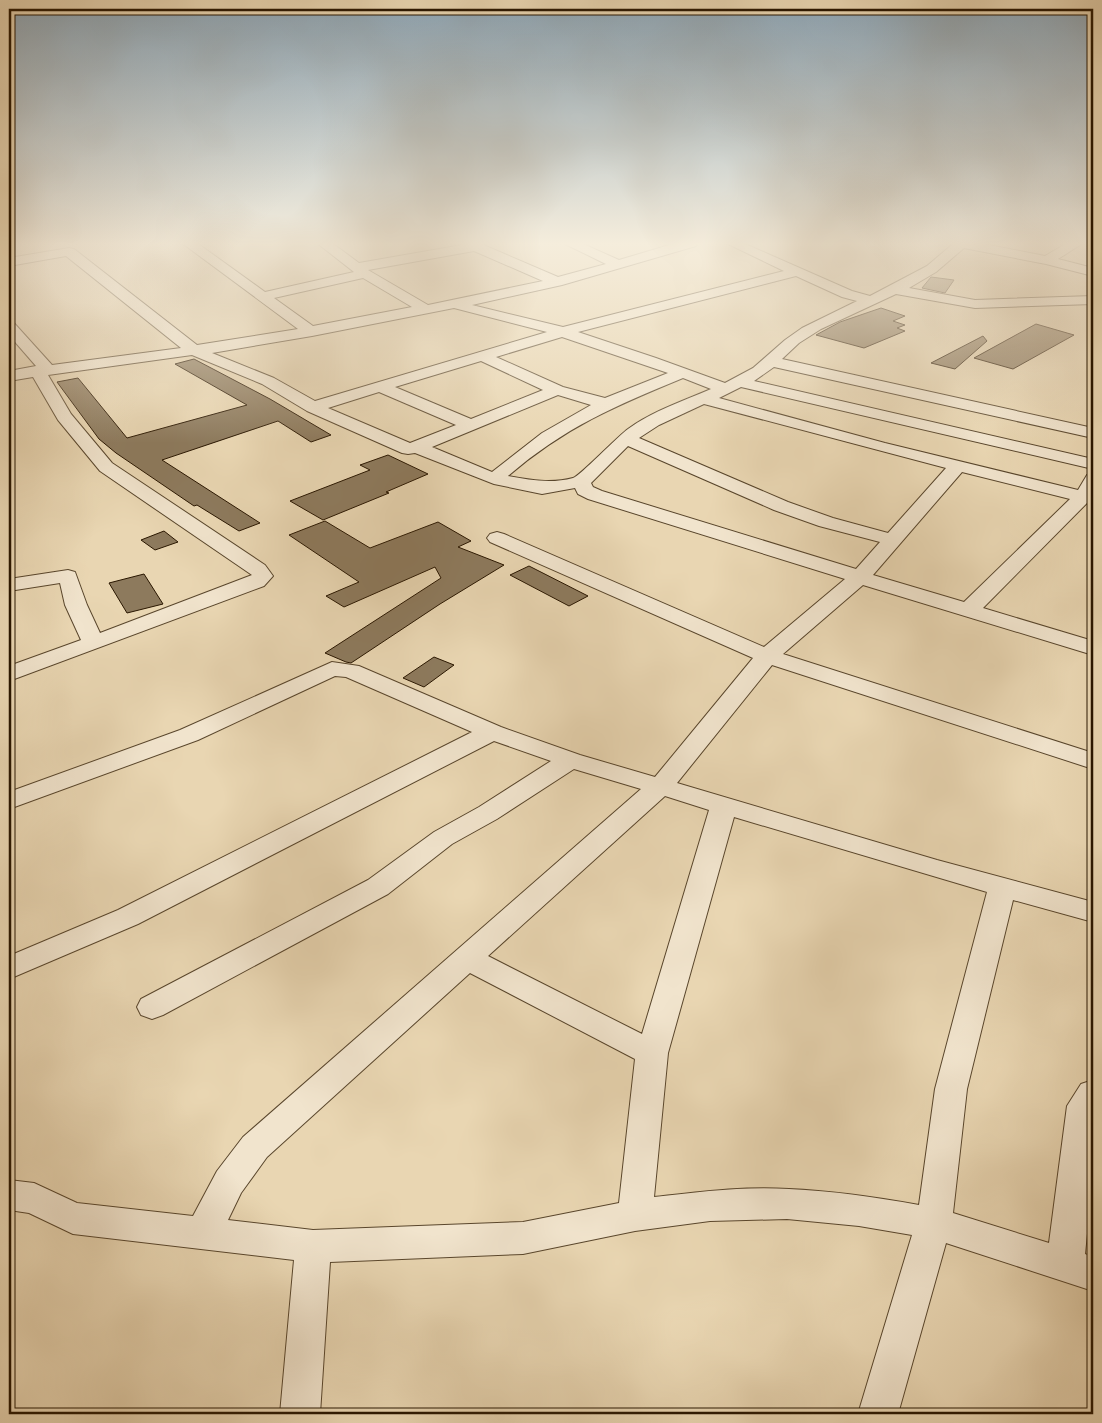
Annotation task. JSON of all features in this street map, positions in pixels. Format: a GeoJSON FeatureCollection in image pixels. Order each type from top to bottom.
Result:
{"type":"FeatureCollection","features":[{"type":"Feature","properties":{"kind":"street"},"geometry":{"type":"LineString","coordinates":[[142,309],[195,351],[268,381],[313,407],[408,449],[557,390]]}},
{"type":"Feature","properties":{"kind":"street"},"geometry":{"type":"LineString","coordinates":[[282,309],[312,332]]}},
{"type":"Feature","properties":{"kind":"street"},"geometry":{"type":"LineString","coordinates":[[9,376],[42,370],[195,351],[312,332],[430,309]]}},
{"type":"Feature","properties":{"kind":"street"},"geometry":{"type":"LineString","coordinates":[[471,309],[562,332],[682,373],[732,386],[1093,464]]}},
{"type":"Feature","properties":{"kind":"street"},"geometry":{"type":"LineString","coordinates":[[313,407],[562,332],[650,309]]}},
{"type":"Feature","properties":{"kind":"street"},"geometry":{"type":"LineString","coordinates":[[417,447],[494,479],[542,488],[581,482],[609,454],[653,421],[732,386],[773,362],[789,344],[804,333],[849,309]]}},
{"type":"Feature","properties":{"kind":"street"},"geometry":{"type":"LineString","coordinates":[[9,326],[42,370],[64,416],[106,467],[258,569],[263,576],[256,582],[9,674]]}},
{"type":"Feature","properties":{"kind":"street"},"geometry":{"type":"LineString","coordinates":[[482,356],[557,390],[606,404]]}},
{"type":"Feature","properties":{"kind":"street"},"geometry":{"type":"LineString","coordinates":[[773,362],[1093,433]]}},
{"type":"Feature","properties":{"kind":"street"},"geometry":{"type":"LineString","coordinates":[[494,479],[517,458],[555,432],[606,404],[682,373]]}},
{"type":"Feature","properties":{"kind":"street"},"geometry":{"type":"LineString","coordinates":[[380,386],[471,425]]}},
{"type":"Feature","properties":{"kind":"street"},"geometry":{"type":"LineString","coordinates":[[705,399],[880,447],[1088,498]]}},
{"type":"Feature","properties":{"kind":"street"},"geometry":{"type":"LineString","coordinates":[[627,439],[781,506],[826,522],[893,540]]}},
{"type":"Feature","properties":{"kind":"street"},"geometry":{"type":"LineString","coordinates":[[202,1233],[229,1182],[255,1146],[661,786],[767,656],[859,578],[958,466]]}},
{"type":"Feature","properties":{"kind":"street"},"geometry":{"type":"LineString","coordinates":[[968,610],[1088,498],[1093,479]]}},
{"type":"Feature","properties":{"kind":"street"},"geometry":{"type":"LineString","coordinates":[[581,482],[585,490],[595,495],[859,578],[1093,648]]}},
{"type":"Feature","properties":{"kind":"street"},"geometry":{"type":"LineString","coordinates":[[496,538],[767,656],[1093,761]]}},
{"type":"Feature","properties":{"kind":"street"},"geometry":{"type":"LineString","coordinates":[[9,586],[68,576],[76,605],[94,643]]}},
{"type":"Feature","properties":{"kind":"street"},"geometry":{"type":"LineString","coordinates":[[9,801],[189,735],[332,669],[351,671],[492,732],[571,760],[1093,912]]}},
{"type":"Feature","properties":{"kind":"street"},"geometry":{"type":"LineString","coordinates":[[9,968],[128,917],[492,732]]}},
{"type":"Feature","properties":{"kind":"street"},"geometry":{"type":"LineString","coordinates":[[152,1007],[378,887],[443,838],[488,813],[571,760]]}},
{"type":"Feature","properties":{"kind":"street"},"geometry":{"type":"LineString","coordinates":[[635,1215],[652,1053],[724,805]]}},
{"type":"Feature","properties":{"kind":"street"},"geometry":{"type":"LineString","coordinates":[[878,1414],[934,1223],[951,1089],[1002,887]]}},
{"type":"Feature","properties":{"kind":"street"},"geometry":{"type":"LineString","coordinates":[[466,958],[652,1053]]}},
{"type":"Feature","properties":{"kind":"street"},"geometry":{"type":"LineString","coordinates":[[9,1195],[34,1198],[72,1218],[314,1246],[523,1238],[635,1215],[710,1206],[787,1204],[859,1210],[934,1223],[1079,1270],[1084,1106],[1093,1093]]}},
{"type":"Feature","properties":{"kind":"street"},"geometry":{"type":"LineString","coordinates":[[300,1414],[314,1246]]}},
{"type":"Feature","properties":{"kind":"building"},"geometry":{"type":"Polygon","coordinates":[[[877,309],[885,309],[905,316],[893,321],[905,325],[897,328],[905,331],[864,348],[816,335],[840,322],[877,309]]]}},
{"type":"Feature","properties":{"kind":"building"},"geometry":{"type":"Polygon","coordinates":[[[1036,324],[1074,335],[1013,369],[974,358],[1036,324]]]}},
{"type":"Feature","properties":{"kind":"building"},"geometry":{"type":"Polygon","coordinates":[[[983,336],[987,341],[955,369],[931,363],[983,336]]]}},
{"type":"Feature","properties":{"kind":"building"},"geometry":{"type":"Polygon","coordinates":[[[194,359],[270,399],[331,435],[311,442],[278,421],[162,460],[260,523],[239,531],[197,505],[194,506],[116,453],[99,439],[57,382],[78,378],[127,438],[247,405],[175,364],[194,359]]]}},
{"type":"Feature","properties":{"kind":"building"},"geometry":{"type":"Polygon","coordinates":[[[388,455],[428,474],[386,492],[389,493],[323,520],[290,501],[370,470],[360,465],[388,455]]]}},
{"type":"Feature","properties":{"kind":"building"},"geometry":{"type":"Polygon","coordinates":[[[325,521],[370,548],[438,522],[471,541],[458,547],[504,565],[440,604],[351,663],[346,662],[325,653],[441,578],[435,567],[344,607],[326,596],[359,582],[289,535],[325,521]]]}},
{"type":"Feature","properties":{"kind":"building"},"geometry":{"type":"Polygon","coordinates":[[[164,531],[178,542],[155,550],[141,540],[164,531]]]}},
{"type":"Feature","properties":{"kind":"building"},"geometry":{"type":"Polygon","coordinates":[[[529,566],[588,596],[569,606],[510,575],[529,566]]]}},
{"type":"Feature","properties":{"kind":"building"},"geometry":{"type":"Polygon","coordinates":[[[144,574],[163,604],[127,613],[109,583],[144,574]]]}},
{"type":"Feature","properties":{"kind":"building"},"geometry":{"type":"Polygon","coordinates":[[[434,657],[454,665],[424,687],[403,678],[434,657]]]}}]}
